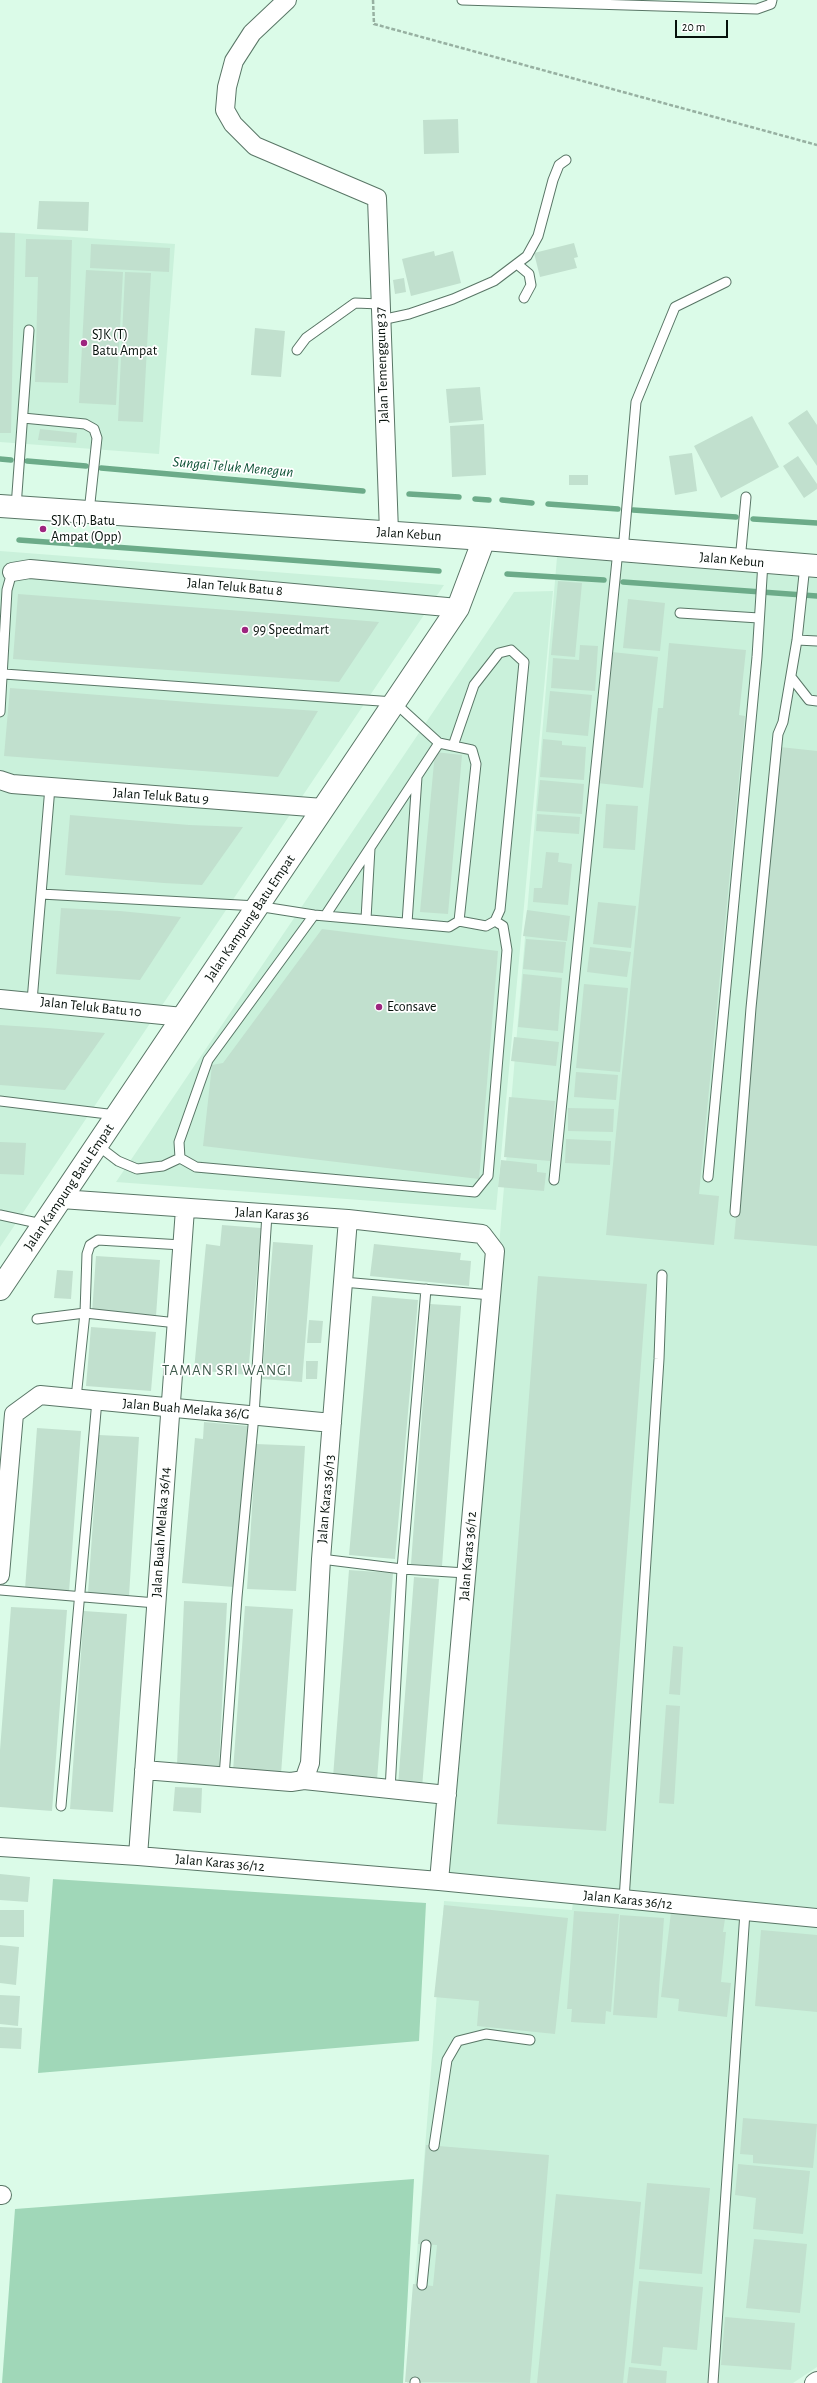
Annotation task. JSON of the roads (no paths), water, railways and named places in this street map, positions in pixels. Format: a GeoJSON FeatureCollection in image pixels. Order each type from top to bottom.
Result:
{"type":"FeatureCollection","features":[{"type":"Feature","properties":{"kind":"main road","name":"Jalan Kebun"},"geometry":{"type":"LineString","coordinates":[[8,506],[484,539],[811,566]]}},
{"type":"Feature","properties":{"kind":"main road","name":"Jalan Kampung Batu Empat"},"geometry":{"type":"LineString","coordinates":[[0,1289],[458,608],[484,539]]}},
{"type":"Feature","properties":{"kind":"street","name":"Jalan Temenggung 37"},"geometry":{"type":"LineString","coordinates":[[287,0],[252,33],[234,60],[227,87],[226,110],[233,124],[255,146],[377,198],[389,532]]}},
{"type":"Feature","properties":{"kind":"street","name":"Jalan Teluk Batu 8"},"geometry":{"type":"LineString","coordinates":[[12,572],[30,569],[458,608]]}},
{"type":"Feature","properties":{"kind":"street","name":"Jalan Teluk Batu 9"},"geometry":{"type":"LineString","coordinates":[[0,780],[12,784],[323,808]]}},
{"type":"Feature","properties":{"kind":"street","name":"Jalan Teluk Batu 10"},"geometry":{"type":"LineString","coordinates":[[0,999],[183,1017]]}},
{"type":"Feature","properties":{"kind":"street","name":"Jalan Karas 36"},"geometry":{"type":"LineString","coordinates":[[61,1199],[185,1209],[348,1219],[482,1234]]}},
{"type":"Feature","properties":{"kind":"street","name":"Jalan Buah Melaka 36/14"},"geometry":{"type":"LineString","coordinates":[[138,1856],[185,1209]]}},
{"type":"Feature","properties":{"kind":"street","name":"Jalan Karas 36/13"},"geometry":{"type":"LineString","coordinates":[[304,1780],[310,1764],[321,1559],[348,1219]]}},
{"type":"Feature","properties":{"kind":"street","name":"Jalan Karas 36/12"},"geometry":{"type":"LineString","coordinates":[[439,1881],[495,1251],[482,1234]]}},
{"type":"Feature","properties":{"kind":"street","name":"Jalan Buah Melaka 36/G"},"geometry":{"type":"LineString","coordinates":[[0,1575],[14,1414],[40,1395],[332,1423]]}},
{"type":"Feature","properties":{"kind":"street"},"geometry":{"type":"LineString","coordinates":[[144,1770],[291,1782],[304,1780],[447,1795]]}},
{"type":"Feature","properties":{"kind":"street","name":"Jalan Karas 36/12"},"geometry":{"type":"LineString","coordinates":[[0,1847],[138,1856],[439,1881],[817,1918]]}},
{"type":"Feature","properties":{"kind":"lane"},"geometry":{"type":"LineString","coordinates":[[462,0],[658,3],[757,9],[771,4],[772,0]]}},
{"type":"Feature","properties":{"kind":"lane"},"geometry":{"type":"LineString","coordinates":[[297,350],[306,338],[355,303],[380,312],[409,314],[453,300],[494,281],[527,256],[538,236],[553,180],[559,165],[566,160]]}},
{"type":"Feature","properties":{"kind":"lane"},"geometry":{"type":"LineString","coordinates":[[516,264],[529,274],[531,285],[524,298]]}},
{"type":"Feature","properties":{"kind":"lane"},"geometry":{"type":"LineString","coordinates":[[554,1180],[636,402],[675,307],[726,282]]}},
{"type":"Feature","properties":{"kind":"lane"},"geometry":{"type":"LineString","coordinates":[[8,506],[23,418],[29,330]]}},
{"type":"Feature","properties":{"kind":"lane"},"geometry":{"type":"LineString","coordinates":[[23,418],[85,424],[94,429],[97,438],[89,512]]}},
{"type":"Feature","properties":{"kind":"lane"},"geometry":{"type":"LineString","coordinates":[[740,561],[746,497]]}},
{"type":"Feature","properties":{"kind":"lane"},"geometry":{"type":"LineString","coordinates":[[708,1177],[760,618],[763,562]]}},
{"type":"Feature","properties":{"kind":"lane"},"geometry":{"type":"LineString","coordinates":[[735,1212],[751,1008],[778,734],[783,722],[791,677],[801,601],[811,566]]}},
{"type":"Feature","properties":{"kind":"lane"},"geometry":{"type":"LineString","coordinates":[[0,712],[4,674],[7,590],[12,572]]}},
{"type":"Feature","properties":{"kind":"lane"},"geometry":{"type":"LineString","coordinates":[[680,613],[760,618]]}},
{"type":"Feature","properties":{"kind":"lane"},"geometry":{"type":"LineString","coordinates":[[797,640],[817,641]]}},
{"type":"Feature","properties":{"kind":"lane"},"geometry":{"type":"LineString","coordinates":[[41,894],[257,906],[314,915],[450,927],[459,921],[486,926],[495,921],[500,910],[524,662],[511,650],[499,653],[474,685],[453,746]]}},
{"type":"Feature","properties":{"kind":"lane"},"geometry":{"type":"LineString","coordinates":[[4,674],[394,702],[438,742],[472,750],[476,764],[459,921]]}},
{"type":"Feature","properties":{"kind":"lane"},"geometry":{"type":"LineString","coordinates":[[791,677],[810,700],[817,700]]}},
{"type":"Feature","properties":{"kind":"lane"},"geometry":{"type":"LineString","coordinates":[[325,916],[438,742]]}},
{"type":"Feature","properties":{"kind":"lane"},"geometry":{"type":"LineString","coordinates":[[407,923],[417,776]]}},
{"type":"Feature","properties":{"kind":"lane"},"geometry":{"type":"LineString","coordinates":[[32,1001],[50,787]]}},
{"type":"Feature","properties":{"kind":"lane"},"geometry":{"type":"LineString","coordinates":[[366,919],[370,846]]}},
{"type":"Feature","properties":{"kind":"lane"},"geometry":{"type":"LineString","coordinates":[[180,1158],[179,1142],[208,1060],[314,915]]}},
{"type":"Feature","properties":{"kind":"lane"},"geometry":{"type":"LineString","coordinates":[[180,1158],[196,1168],[216,1171],[475,1192],[488,1176],[507,950],[503,926],[495,921]]}},
{"type":"Feature","properties":{"kind":"lane"},"geometry":{"type":"LineString","coordinates":[[0,1101],[117,1115]]}},
{"type":"Feature","properties":{"kind":"lane"},"geometry":{"type":"LineString","coordinates":[[97,1146],[118,1161],[137,1169],[163,1166],[180,1158]]}},
{"type":"Feature","properties":{"kind":"lane"},"geometry":{"type":"LineString","coordinates":[[224,1777],[236,1597],[254,1415],[267,1214]]}},
{"type":"Feature","properties":{"kind":"lane"},"geometry":{"type":"LineString","coordinates":[[0,1215],[44,1224]]}},
{"type":"Feature","properties":{"kind":"lane"},"geometry":{"type":"LineString","coordinates":[[76,1398],[85,1313],[87,1254],[90,1245],[98,1240],[182,1245]]}},
{"type":"Feature","properties":{"kind":"lane"},"geometry":{"type":"LineString","coordinates":[[624,1900],[659,1359],[662,1275]]}},
{"type":"Feature","properties":{"kind":"lane"},"geometry":{"type":"LineString","coordinates":[[343,1282],[491,1295]]}},
{"type":"Feature","properties":{"kind":"lane"},"geometry":{"type":"LineString","coordinates":[[390,1790],[402,1569],[426,1289]]}},
{"type":"Feature","properties":{"kind":"lane"},"geometry":{"type":"LineString","coordinates":[[37,1319],[85,1313],[177,1323]]}},
{"type":"Feature","properties":{"kind":"lane"},"geometry":{"type":"LineString","coordinates":[[61,1806],[81,1597],[97,1400]]}},
{"type":"Feature","properties":{"kind":"lane"},"geometry":{"type":"LineString","coordinates":[[321,1559],[402,1569],[466,1573]]}},
{"type":"Feature","properties":{"kind":"lane"},"geometry":{"type":"LineString","coordinates":[[0,1590],[156,1603]]}},
{"type":"Feature","properties":{"kind":"lane"},"geometry":{"type":"LineString","coordinates":[[713,2383],[745,1912]]}},
{"type":"Feature","properties":{"kind":"lane"},"geometry":{"type":"LineString","coordinates":[[434,2146],[447,2060],[458,2041],[486,2034],[530,2040]]}},
{"type":"Feature","properties":{"kind":"lane"},"geometry":{"type":"LineString","coordinates":[[422,2285],[426,2244]]}},
{"type":"Feature","properties":{"kind":"waterway","name":"Sungai Teluk Menegun"},"geometry":{"type":"LineString","coordinates":[[0,459],[11,460]]}},
{"type":"Feature","properties":{"kind":"waterway","name":"Sungai Teluk Menegun"},"geometry":{"type":"LineString","coordinates":[[27,461],[86,466]]}},
{"type":"Feature","properties":{"kind":"waterway","name":"Sungai Teluk Menegun"},"geometry":{"type":"LineString","coordinates":[[101,468],[363,491]]}},
{"type":"Feature","properties":{"kind":"waterway","name":"Sungai Teluk Menegun"},"geometry":{"type":"LineString","coordinates":[[409,494],[459,497]]}},
{"type":"Feature","properties":{"kind":"waterway","name":"Sungai Teluk Menegun"},"geometry":{"type":"LineString","coordinates":[[475,499],[489,500]]}},
{"type":"Feature","properties":{"kind":"waterway","name":"Sungai Teluk Menegun"},"geometry":{"type":"LineString","coordinates":[[502,500],[532,503]]}},
{"type":"Feature","properties":{"kind":"waterway","name":"Sungai Teluk Menegun"},"geometry":{"type":"LineString","coordinates":[[548,504],[618,509]]}},
{"type":"Feature","properties":{"kind":"waterway","name":"Sungai Teluk Menegun"},"geometry":{"type":"LineString","coordinates":[[633,510],[736,517]]}},
{"type":"Feature","properties":{"kind":"waterway","name":"Sungai Teluk Menegun"},"geometry":{"type":"LineString","coordinates":[[753,519],[817,523]]}},
{"type":"Feature","properties":{"kind":"waterway"},"geometry":{"type":"LineString","coordinates":[[19,540],[439,571]]}},
{"type":"Feature","properties":{"kind":"waterway"},"geometry":{"type":"LineString","coordinates":[[507,574],[604,580]]}},
{"type":"Feature","properties":{"kind":"waterway"},"geometry":{"type":"LineString","coordinates":[[623,582],[817,596]]}},
{"type":"Feature","properties":{"kind":"place","name":"SJK (T) Batu Ampat"},"geometry":{"type":"Point","coordinates":[84,343]}},
{"type":"Feature","properties":{"kind":"place","name":"SJK (T) Batu Ampat (Opp)"},"geometry":{"type":"Point","coordinates":[43,529]}},
{"type":"Feature","properties":{"kind":"place","name":"99 Speedmart"},"geometry":{"type":"Point","coordinates":[245,630]}},
{"type":"Feature","properties":{"kind":"place","name":"Econsave"},"geometry":{"type":"Point","coordinates":[379,1007]}},
{"type":"Feature","properties":{"kind":"district","name":"TAMAN SRI WANGI"},"geometry":{"type":"Point","coordinates":[227,1370]}}]}
